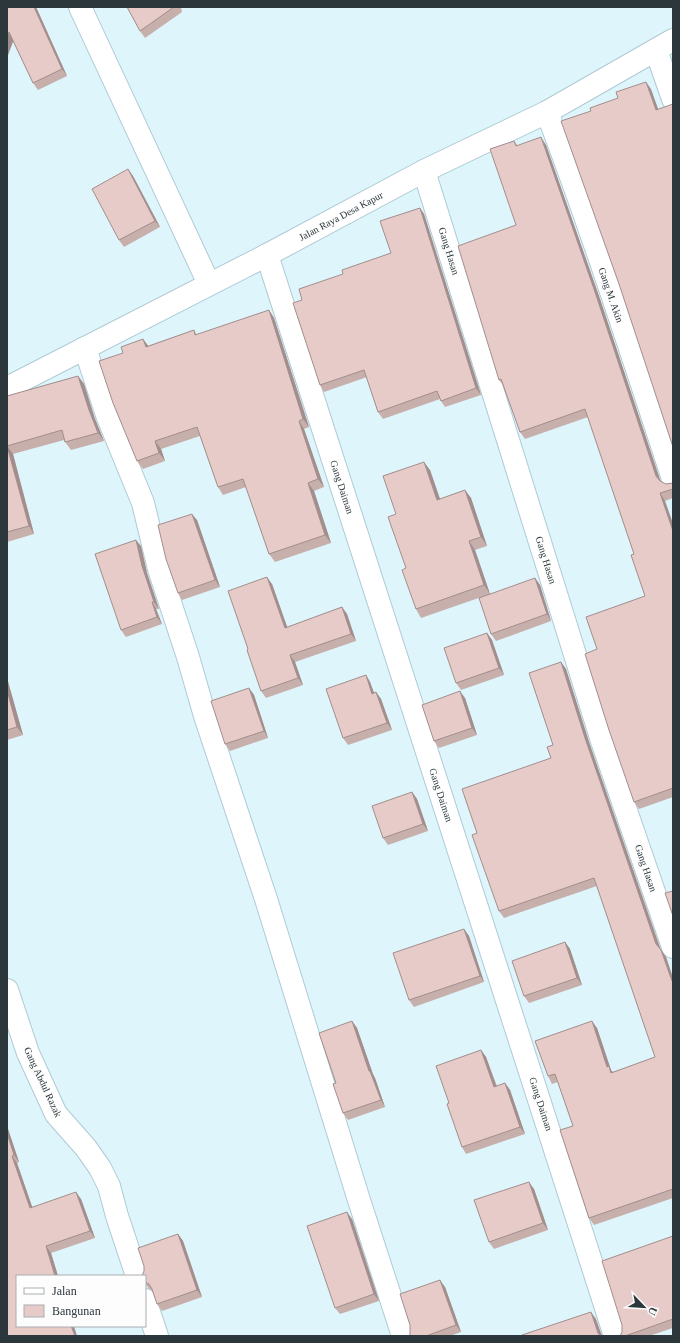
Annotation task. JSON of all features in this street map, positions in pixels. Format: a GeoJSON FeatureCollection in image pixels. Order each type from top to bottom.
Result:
{"type":"FeatureCollection","features":[{"type":"Feature","properties":{"kind":"street"},"geometry":{"type":"LineString","coordinates":[[80,7],[209,284]]}},
{"type":"Feature","properties":{"kind":"street"},"geometry":{"type":"LineString","coordinates":[[664,45],[673,99]]}},
{"type":"Feature","properties":{"kind":"street","name":"Jalan Raya Desa Kapur"},"geometry":{"type":"LineString","coordinates":[[7,388],[267,255],[424,171],[547,112],[664,45]]}},
{"type":"Feature","properties":{"kind":"street","name":"Gang M. Akin"},"geometry":{"type":"LineString","coordinates":[[547,112],[636,365],[673,479]]}},
{"type":"Feature","properties":{"kind":"street","name":"Gang Hasan"},"geometry":{"type":"LineString","coordinates":[[424,171],[602,741],[673,947]]}},
{"type":"Feature","properties":{"kind":"street","name":"Gang Daiman"},"geometry":{"type":"LineString","coordinates":[[267,255],[615,1336]]}},
{"type":"Feature","properties":{"kind":"street"},"geometry":{"type":"LineString","coordinates":[[85,348],[107,414],[143,503],[159,569],[188,657],[205,716],[266,899],[358,1197],[403,1336]]}},
{"type":"Feature","properties":{"kind":"street","name":"Gang Abdul Razak"},"geometry":{"type":"LineString","coordinates":[[7,990],[28,1053],[56,1114],[86,1148],[100,1168],[109,1186],[117,1216],[137,1275]]}},
{"type":"Feature","properties":{"kind":"street"},"geometry":{"type":"LineString","coordinates":[[146,1303],[157,1336]]}},
{"type":"Feature","properties":{"kind":"building"},"geometry":{"type":"Polygon","coordinates":[[[7,7],[34,7],[62,69],[33,83],[9,32],[7,38],[7,7]]]}},
{"type":"Feature","properties":{"kind":"building"},"geometry":{"type":"Polygon","coordinates":[[[127,7],[174,7],[140,31],[127,7]]]}},
{"type":"Feature","properties":{"kind":"building"},"geometry":{"type":"Polygon","coordinates":[[[646,82],[656,110],[673,104],[673,447],[619,284],[561,121],[591,111],[590,108],[618,98],[616,92],[646,82]]]}},
{"type":"Feature","properties":{"kind":"building"},"geometry":{"type":"Polygon","coordinates":[[[541,137],[595,292],[656,476],[660,481],[666,484],[673,483],[673,489],[660,493],[673,531],[673,788],[634,802],[585,654],[597,649],[586,617],[645,596],[631,555],[634,554],[585,409],[520,432],[501,379],[499,380],[458,246],[516,225],[490,149],[514,141],[516,146],[541,137]]]}},
{"type":"Feature","properties":{"kind":"building"},"geometry":{"type":"Polygon","coordinates":[[[128,169],[155,221],[119,240],[92,189],[128,169]]]}},
{"type":"Feature","properties":{"kind":"building"},"geometry":{"type":"Polygon","coordinates":[[[420,208],[476,388],[441,401],[437,391],[378,412],[364,370],[320,385],[293,303],[302,300],[299,289],[343,274],[342,270],[391,253],[380,221],[420,208]]]}},
{"type":"Feature","properties":{"kind":"building"},"geometry":{"type":"Polygon","coordinates":[[[269,310],[303,419],[299,421],[318,479],[308,483],[325,535],[269,554],[243,479],[218,487],[197,427],[155,441],[159,453],[137,461],[113,403],[99,361],[123,353],[121,347],[143,339],[146,347],[194,330],[195,335],[269,310]]]}},
{"type":"Feature","properties":{"kind":"building"},"geometry":{"type":"Polygon","coordinates":[[[78,376],[98,433],[65,442],[62,430],[7,446],[7,396],[78,376]]]}},
{"type":"Feature","properties":{"kind":"building"},"geometry":{"type":"Polygon","coordinates":[[[7,446],[29,526],[7,532],[7,446]]]}},
{"type":"Feature","properties":{"kind":"building"},"geometry":{"type":"Polygon","coordinates":[[[424,462],[437,500],[465,490],[481,537],[469,541],[484,585],[416,609],[402,570],[406,568],[388,517],[396,514],[383,476],[424,462]]]}},
{"type":"Feature","properties":{"kind":"building"},"geometry":{"type":"Polygon","coordinates":[[[192,514],[215,580],[178,593],[166,559],[158,525],[192,514]]]}},
{"type":"Feature","properties":{"kind":"building"},"geometry":{"type":"Polygon","coordinates":[[[136,540],[157,617],[121,630],[95,554],[136,540]]]}},
{"type":"Feature","properties":{"kind":"building"},"geometry":{"type":"Polygon","coordinates":[[[267,577],[285,628],[342,607],[351,634],[290,655],[298,678],[261,691],[228,591],[267,577]]]}},
{"type":"Feature","properties":{"kind":"building"},"geometry":{"type":"Polygon","coordinates":[[[535,578],[547,614],[491,634],[479,598],[535,578]]]}},
{"type":"Feature","properties":{"kind":"building"},"geometry":{"type":"Polygon","coordinates":[[[487,633],[499,668],[456,683],[444,648],[487,633]]]}},
{"type":"Feature","properties":{"kind":"building"},"geometry":{"type":"Polygon","coordinates":[[[561,662],[585,738],[656,944],[661,950],[673,981],[673,1189],[589,1218],[560,1130],[573,1126],[555,1074],[548,1076],[535,1041],[592,1021],[607,1067],[609,1066],[611,1073],[655,1057],[594,878],[499,911],[472,835],[477,833],[462,789],[551,758],[547,747],[553,745],[529,673],[561,662]]]}},
{"type":"Feature","properties":{"kind":"building"},"geometry":{"type":"Polygon","coordinates":[[[366,675],[372,694],[376,692],[387,723],[343,738],[326,689],[366,675]]]}},
{"type":"Feature","properties":{"kind":"building"},"geometry":{"type":"Polygon","coordinates":[[[249,688],[264,731],[225,744],[211,701],[249,688]]]}},
{"type":"Feature","properties":{"kind":"building"},"geometry":{"type":"Polygon","coordinates":[[[7,690],[17,727],[7,730],[7,690]]]}},
{"type":"Feature","properties":{"kind":"building"},"geometry":{"type":"Polygon","coordinates":[[[460,691],[472,728],[434,741],[422,705],[460,691]]]}},
{"type":"Feature","properties":{"kind":"building"},"geometry":{"type":"Polygon","coordinates":[[[412,792],[423,824],[383,838],[372,806],[412,792]]]}},
{"type":"Feature","properties":{"kind":"building"},"geometry":{"type":"Polygon","coordinates":[[[673,891],[673,916],[665,893],[673,891]]]}},
{"type":"Feature","properties":{"kind":"building"},"geometry":{"type":"Polygon","coordinates":[[[464,929],[480,976],[409,1000],[393,953],[464,929]]]}},
{"type":"Feature","properties":{"kind":"building"},"geometry":{"type":"Polygon","coordinates":[[[565,942],[577,978],[524,996],[512,961],[565,942]]]}},
{"type":"Feature","properties":{"kind":"building"},"geometry":{"type":"Polygon","coordinates":[[[352,1021],[369,1071],[381,1100],[343,1113],[333,1084],[336,1083],[319,1033],[352,1021]]]}},
{"type":"Feature","properties":{"kind":"building"},"geometry":{"type":"Polygon","coordinates":[[[481,1050],[494,1087],[505,1083],[520,1127],[462,1147],[436,1066],[481,1050]]]}},
{"type":"Feature","properties":{"kind":"building"},"geometry":{"type":"Polygon","coordinates":[[[7,1133],[14,1155],[12,1156],[30,1208],[76,1192],[90,1231],[46,1246],[55,1275],[16,1275],[16,1327],[71,1327],[75,1336],[7,1336],[7,1133]]]}},
{"type":"Feature","properties":{"kind":"building"},"geometry":{"type":"Polygon","coordinates":[[[529,1182],[543,1223],[489,1242],[474,1200],[529,1182]]]}},
{"type":"Feature","properties":{"kind":"building"},"geometry":{"type":"Polygon","coordinates":[[[347,1212],[374,1294],[335,1308],[307,1226],[347,1212]]]}},
{"type":"Feature","properties":{"kind":"building"},"geometry":{"type":"Polygon","coordinates":[[[178,1234],[197,1290],[157,1304],[152,1289],[146,1282],[146,1275],[142,1275],[144,1266],[138,1248],[178,1234]]]}},
{"type":"Feature","properties":{"kind":"building"},"geometry":{"type":"Polygon","coordinates":[[[673,1236],[673,1319],[625,1336],[620,1336],[622,1332],[622,1325],[602,1261],[673,1236]]]}},
{"type":"Feature","properties":{"kind":"building"},"geometry":{"type":"Polygon","coordinates":[[[440,1280],[456,1325],[426,1336],[410,1336],[410,1325],[400,1294],[440,1280]]]}},
{"type":"Feature","properties":{"kind":"building"},"geometry":{"type":"Polygon","coordinates":[[[591,1312],[600,1336],[522,1335],[591,1312]]]}}]}
